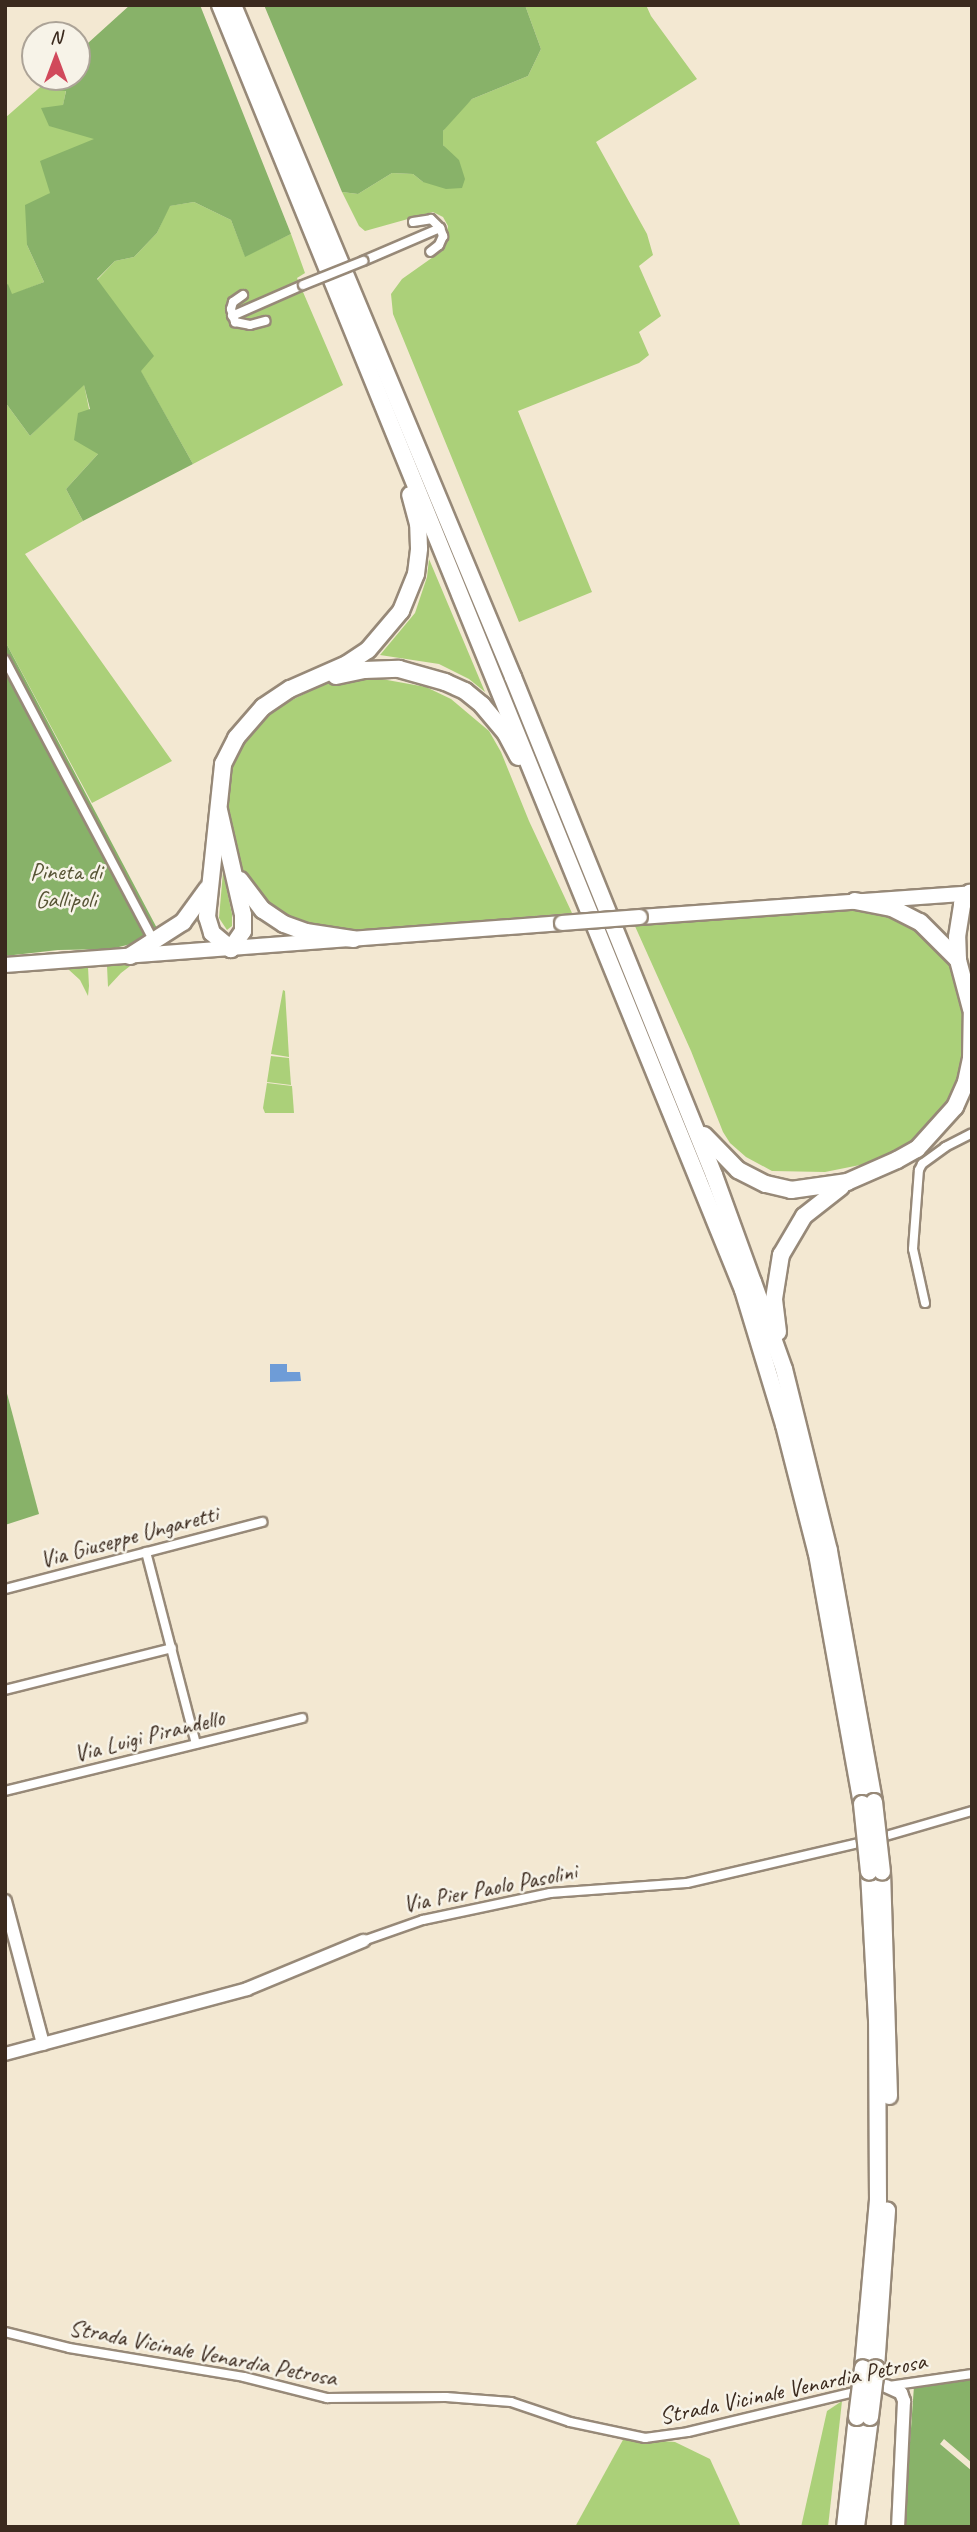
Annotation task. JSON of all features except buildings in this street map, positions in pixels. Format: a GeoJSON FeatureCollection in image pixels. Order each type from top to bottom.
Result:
{"type":"FeatureCollection","features":[{"type":"Feature","properties":{"kind":"highway"},"geometry":{"type":"LineString","coordinates":[[220,5],[743,1290],[784,1425],[817,1554],[868,1803]]}},
{"type":"Feature","properties":{"kind":"highway"},"geometry":{"type":"LineString","coordinates":[[233,5],[513,677],[691,1120],[783,1369],[829,1551],[876,1872],[878,2163],[869,2368],[845,2527]]}},
{"type":"Feature","properties":{"kind":"highway"},"geometry":{"type":"LineString","coordinates":[[219,810],[228,857],[242,901],[244,923],[242,935],[231,949],[209,928],[207,908],[219,810],[219,778],[228,751],[248,720],[278,697],[347,664],[368,650],[401,611],[416,574],[419,536],[413,502],[375,409],[358,348]]}},
{"type":"Feature","properties":{"kind":"highway"},"geometry":{"type":"LineString","coordinates":[[278,697],[345,673],[380,668],[425,674],[464,691],[482,705],[506,734],[555,846],[576,878]]}},
{"type":"Feature","properties":{"kind":"highway"},"geometry":{"type":"LineString","coordinates":[[228,857],[248,892],[264,910],[284,924],[306,932],[353,939]]}},
{"type":"Feature","properties":{"kind":"highway"},"geometry":{"type":"LineString","coordinates":[[130,956],[183,922],[211,880]]}},
{"type":"Feature","properties":{"kind":"highway"},"geometry":{"type":"LineString","coordinates":[[971,894],[958,917],[958,960],[971,1009]]}},
{"type":"Feature","properties":{"kind":"highway"},"geometry":{"type":"LineString","coordinates":[[855,901],[892,908],[920,922],[958,960]]}},
{"type":"Feature","properties":{"kind":"highway"},"geometry":{"type":"LineString","coordinates":[[783,1369],[774,1299],[781,1255],[804,1216],[847,1182],[917,1149],[955,1107],[969,1085],[972,1003]]}},
{"type":"Feature","properties":{"kind":"highway"},"geometry":{"type":"LineString","coordinates":[[691,1120],[715,1150],[738,1170],[766,1184],[791,1190],[847,1182]]}},
{"type":"Feature","properties":{"kind":"highway"},"geometry":{"type":"LineString","coordinates":[[856,2527],[863,2417]]}},
{"type":"Feature","properties":{"kind":"main road"},"geometry":{"type":"LineString","coordinates":[[5,965],[971,894]]}},
{"type":"Feature","properties":{"kind":"street"},"geometry":{"type":"LineString","coordinates":[[413,222],[431,219],[440,228],[443,236],[439,246],[430,252]]}},
{"type":"Feature","properties":{"kind":"street"},"geometry":{"type":"LineString","coordinates":[[232,316],[440,228]]}},
{"type":"Feature","properties":{"kind":"street"},"geometry":{"type":"LineString","coordinates":[[243,295],[233,302],[232,316],[235,322],[242,325],[265,321]]}},
{"type":"Feature","properties":{"kind":"street"},"geometry":{"type":"LineString","coordinates":[[5,660],[154,942]]}},
{"type":"Feature","properties":{"kind":"street"},"geometry":{"type":"LineString","coordinates":[[925,1303],[914,1250],[919,1170],[922,1164],[945,1147],[972,1133]]}},
{"type":"Feature","properties":{"kind":"street","name":"Via Giuseppe Ungaretti"},"geometry":{"type":"LineString","coordinates":[[5,1589],[262,1522]]}},
{"type":"Feature","properties":{"kind":"street"},"geometry":{"type":"LineString","coordinates":[[146,1552],[196,1744]]}},
{"type":"Feature","properties":{"kind":"street"},"geometry":{"type":"LineString","coordinates":[[5,1690],[172,1648]]}},
{"type":"Feature","properties":{"kind":"street","name":"Via Luigi Pirandello"},"geometry":{"type":"LineString","coordinates":[[5,1791],[302,1718]]}},
{"type":"Feature","properties":{"kind":"street","name":"Via Pier Paolo Pasolini"},"geometry":{"type":"LineString","coordinates":[[5,2054],[247,1989],[363,1941],[423,1920],[550,1893],[687,1883],[872,1840],[972,1811]]}},
{"type":"Feature","properties":{"kind":"street"},"geometry":{"type":"LineString","coordinates":[[5,1901],[43,2044]]}},
{"type":"Feature","properties":{"kind":"street","name":"Strada Vicinale Venardia Petrosa"},"geometry":{"type":"LineString","coordinates":[[5,2332],[69,2348],[244,2377],[327,2398],[446,2397],[511,2402],[570,2422],[645,2438],[688,2432],[846,2393],[972,2374]]}},
{"type":"Feature","properties":{"kind":"street"},"geometry":{"type":"LineString","coordinates":[[886,2386],[901,2393],[904,2401],[898,2527]]}},
{"type":"Feature","properties":{"kind":"green space"},"geometry":{"type":"Polygon","coordinates":[[[130,5],[200,5],[291,234],[245,257],[231,220],[194,202],[170,206],[157,233],[134,257],[115,261],[97,279],[154,356],[141,371],[193,464],[83,521],[66,489],[98,454],[74,440],[78,413],[90,409],[84,385],[30,436],[5,402],[5,286],[8,284],[12,294],[44,282],[27,245],[25,205],[50,193],[40,161],[94,139],[49,126],[41,108],[63,105],[66,91],[91,91],[91,40],[130,5]]]}},
{"type":"Feature","properties":{"kind":"green space"},"geometry":{"type":"Polygon","coordinates":[[[264,5],[525,5],[541,49],[528,76],[472,99],[443,131],[443,145],[459,160],[465,179],[462,188],[446,189],[423,182],[413,174],[392,173],[358,194],[342,192],[264,5]]]}},
{"type":"Feature","properties":{"kind":"green space"},"geometry":{"type":"Polygon","coordinates":[[[525,5],[646,5],[651,16],[697,79],[596,142],[647,234],[653,255],[639,266],[661,316],[639,332],[649,355],[639,363],[518,411],[592,592],[519,622],[393,314],[391,294],[402,279],[443,250],[448,226],[443,217],[433,212],[365,231],[359,226],[342,192],[358,194],[392,173],[413,174],[423,182],[451,155],[443,145],[443,131],[454,115],[472,99],[528,76],[541,49],[525,5]]]}},
{"type":"Feature","properties":{"kind":"green space"},"geometry":{"type":"Polygon","coordinates":[[[36,91],[66,91],[63,106],[95,139],[50,193],[27,245],[44,282],[12,295],[5,286],[5,118],[36,91]]]}},
{"type":"Feature","properties":{"kind":"green space"},"geometry":{"type":"Polygon","coordinates":[[[194,202],[231,220],[245,256],[291,234],[305,273],[297,278],[343,385],[193,464],[140,370],[97,280],[115,261],[134,257],[157,233],[169,206],[194,202]]]}},
{"type":"Feature","properties":{"kind":"green space"},"geometry":{"type":"Polygon","coordinates":[[[84,384],[98,454],[66,489],[83,521],[25,554],[172,761],[92,803],[5,641],[5,402],[30,436],[84,384]]]}},
{"type":"Feature","properties":{"kind":"green space"},"geometry":{"type":"Polygon","coordinates":[[[429,559],[485,692],[469,679],[439,664],[380,655],[415,613],[427,577],[429,559]]]}},
{"type":"Feature","properties":{"kind":"green space","name":"Pineta di Gallipoli"},"geometry":{"type":"Polygon","coordinates":[[[5,641],[159,932],[139,942],[111,949],[58,950],[5,956],[5,641]]]}},
{"type":"Feature","properties":{"kind":"green space"},"geometry":{"type":"Polygon","coordinates":[[[365,676],[426,687],[451,699],[489,731],[501,752],[529,821],[572,913],[352,931],[323,930],[299,925],[276,912],[250,886],[238,868],[225,807],[227,781],[237,750],[252,727],[274,709],[320,686],[344,678],[365,676]]]}},
{"type":"Feature","properties":{"kind":"green space"},"geometry":{"type":"Polygon","coordinates":[[[223,872],[232,914],[232,926],[227,930],[219,918],[223,872]]]}},
{"type":"Feature","properties":{"kind":"green space"},"geometry":{"type":"Polygon","coordinates":[[[855,907],[907,919],[953,966],[965,1014],[965,1050],[961,1074],[945,1109],[927,1130],[902,1151],[870,1163],[825,1172],[772,1171],[746,1157],[730,1143],[723,1132],[691,1051],[634,924],[855,907]]]}},
{"type":"Feature","properties":{"kind":"green space"},"geometry":{"type":"Polygon","coordinates":[[[134,963],[121,973],[108,987],[107,966],[134,963]]]}},
{"type":"Feature","properties":{"kind":"green space"},"geometry":{"type":"Polygon","coordinates":[[[88,967],[88,996],[80,980],[68,969],[88,967]]]}},
{"type":"Feature","properties":{"kind":"green space"},"geometry":{"type":"Polygon","coordinates":[[[283,990],[285,991],[289,1057],[271,1054],[283,990]]]}},
{"type":"Feature","properties":{"kind":"green space"},"geometry":{"type":"Polygon","coordinates":[[[271,1056],[289,1058],[291,1085],[267,1082],[271,1056]]]}},
{"type":"Feature","properties":{"kind":"green space"},"geometry":{"type":"Polygon","coordinates":[[[267,1083],[292,1086],[294,1113],[265,1113],[263,1108],[267,1083]]]}},
{"type":"Feature","properties":{"kind":"green space"},"geometry":{"type":"Polygon","coordinates":[[[5,1386],[39,1514],[5,1525],[5,1386]]]}},
{"type":"Feature","properties":{"kind":"green space"},"geometry":{"type":"Polygon","coordinates":[[[972,2377],[972,2463],[944,2439],[940,2444],[972,2471],[972,2527],[904,2527],[914,2386],[917,2383],[972,2377]]]}},
{"type":"Feature","properties":{"kind":"green space"},"geometry":{"type":"Polygon","coordinates":[[[842,2401],[828,2527],[801,2527],[827,2411],[842,2401]]]}},
{"type":"Feature","properties":{"kind":"green space"},"geometry":{"type":"Polygon","coordinates":[[[624,2438],[675,2442],[710,2459],[741,2527],[575,2527],[624,2438]]]}},
{"type":"Feature","properties":{"kind":"water"},"geometry":{"type":"Polygon","coordinates":[[[270,1364],[287,1364],[287,1372],[300,1372],[301,1381],[270,1382],[270,1364]]]}}]}
